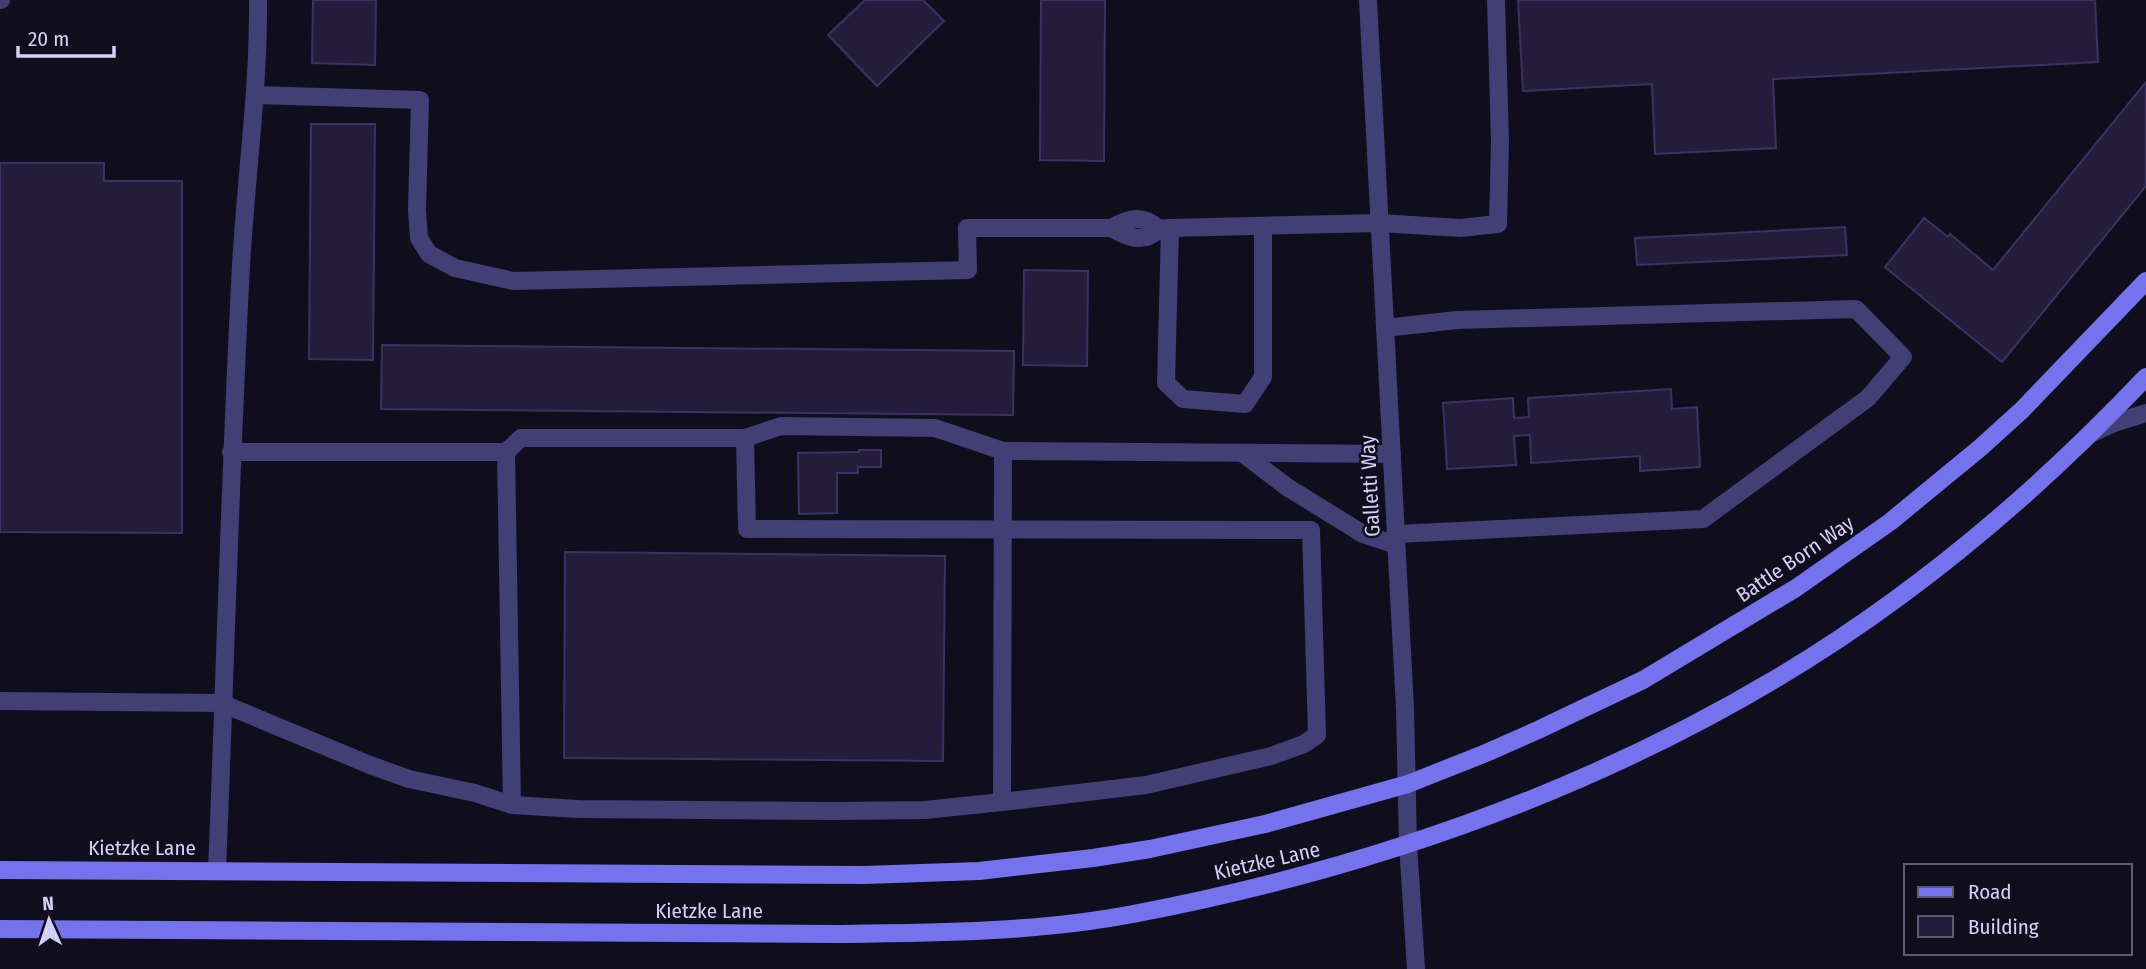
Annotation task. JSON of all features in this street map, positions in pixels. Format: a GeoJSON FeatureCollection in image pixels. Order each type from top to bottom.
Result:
{"type":"FeatureCollection","features":[{"type":"Feature","properties":{"kind":"main road","name":"Battle Born Way"},"geometry":{"type":"LineString","coordinates":[[1408,784],[1486,754],[1643,680],[1796,588],[1890,522],[1980,448],[2045,387],[2146,281]]}},
{"type":"Feature","properties":{"kind":"main road"},"geometry":{"type":"LineString","coordinates":[[1408,844],[1511,807],[1623,760],[1688,728],[1780,676],[1838,639],[1931,572],[2011,506],[2146,377]]}},
{"type":"Feature","properties":{"kind":"main road","name":"Kietzke Lane"},"geometry":{"type":"LineString","coordinates":[[0,870],[853,875],[979,871],[1150,849],[1265,824],[1408,784]]}},
{"type":"Feature","properties":{"kind":"main road","name":"Kietzke Lane"},"geometry":{"type":"LineString","coordinates":[[0,929],[827,934],[957,932],[1132,915],[1296,878],[1408,844]]}},
{"type":"Feature","properties":{"kind":"street"},"geometry":{"type":"LineString","coordinates":[[217,871],[221,703],[243,215],[256,95],[258,0]]}},
{"type":"Feature","properties":{"kind":"street","name":"Galletti Way"},"geometry":{"type":"LineString","coordinates":[[1368,0],[1416,969]]}},
{"type":"Feature","properties":{"kind":"street"},"geometry":{"type":"LineString","coordinates":[[256,95],[420,100],[417,210],[419,238],[429,254],[455,268],[513,282],[968,270],[967,228],[1111,228],[1127,219],[1149,220],[1164,228],[1379,223],[1460,228],[1498,224],[1500,142],[1496,0]]}},
{"type":"Feature","properties":{"kind":"street"},"geometry":{"type":"LineString","coordinates":[[1164,228],[1166,383],[1183,399],[1245,404],[1263,377],[1263,226]]}},
{"type":"Feature","properties":{"kind":"street"},"geometry":{"type":"LineString","coordinates":[[1245,455],[1287,487],[1363,534],[1396,540],[1703,519],[1868,398],[1903,357],[1856,309],[1457,320],[1385,328]]}},
{"type":"Feature","properties":{"kind":"street"},"geometry":{"type":"LineString","coordinates":[[2086,436],[2113,423],[2146,413]]}},
{"type":"Feature","properties":{"kind":"street"},"geometry":{"type":"LineString","coordinates":[[232,452],[506,452],[521,438],[745,438],[781,426],[935,428],[1003,451],[1245,455],[1392,454]]}},
{"type":"Feature","properties":{"kind":"street"},"geometry":{"type":"LineString","coordinates":[[0,701],[221,703],[396,775],[475,793],[512,805],[578,808],[925,810],[1146,785],[1271,756],[1304,744],[1317,735],[1311,530],[747,529],[745,438]]}},
{"type":"Feature","properties":{"kind":"street"},"geometry":{"type":"LineString","coordinates":[[1002,802],[1003,451]]}},
{"type":"Feature","properties":{"kind":"street"},"geometry":{"type":"LineString","coordinates":[[506,452],[512,805]]}},
{"type":"Feature","properties":{"kind":"building"},"geometry":{"type":"Polygon","coordinates":[[[313,0],[376,0],[375,65],[312,63],[313,0]]]}},
{"type":"Feature","properties":{"kind":"building"},"geometry":{"type":"Polygon","coordinates":[[[865,0],[923,0],[944,21],[877,86],[828,35],[865,0]]]}},
{"type":"Feature","properties":{"kind":"building"},"geometry":{"type":"Polygon","coordinates":[[[1041,0],[1105,0],[1104,161],[1040,160],[1041,0]]]}},
{"type":"Feature","properties":{"kind":"building"},"geometry":{"type":"Polygon","coordinates":[[[1518,0],[2095,0],[2098,62],[1773,79],[1776,148],[1655,154],[1652,84],[1523,91],[1518,0]]]}},
{"type":"Feature","properties":{"kind":"building"},"geometry":{"type":"Polygon","coordinates":[[[2146,82],[2146,186],[2002,362],[1885,267],[1924,218],[1948,237],[1950,234],[1993,270],[2146,82]]]}},
{"type":"Feature","properties":{"kind":"building"},"geometry":{"type":"Polygon","coordinates":[[[311,124],[375,124],[373,360],[309,359],[311,124]]]}},
{"type":"Feature","properties":{"kind":"building"},"geometry":{"type":"Polygon","coordinates":[[[0,163],[104,163],[104,181],[182,181],[182,533],[0,532],[0,163]]]}},
{"type":"Feature","properties":{"kind":"building"},"geometry":{"type":"Polygon","coordinates":[[[1845,227],[1847,255],[1637,265],[1635,238],[1845,227]]]}},
{"type":"Feature","properties":{"kind":"building"},"geometry":{"type":"Polygon","coordinates":[[[1024,270],[1088,271],[1087,366],[1023,365],[1024,270]]]}},
{"type":"Feature","properties":{"kind":"building"},"geometry":{"type":"Polygon","coordinates":[[[382,345],[1014,351],[1013,415],[381,409],[382,345]]]}},
{"type":"Feature","properties":{"kind":"building"},"geometry":{"type":"Polygon","coordinates":[[[1671,389],[1672,409],[1697,407],[1700,467],[1640,471],[1640,456],[1531,463],[1530,435],[1514,436],[1516,465],[1447,469],[1443,403],[1513,398],[1514,418],[1529,417],[1528,398],[1671,389]]]}},
{"type":"Feature","properties":{"kind":"building"},"geometry":{"type":"Polygon","coordinates":[[[881,450],[881,467],[858,467],[858,473],[837,473],[837,513],[799,514],[798,453],[881,450]]]}},
{"type":"Feature","properties":{"kind":"building"},"geometry":{"type":"Polygon","coordinates":[[[565,552],[945,556],[943,761],[564,758],[565,552]]]}}]}
